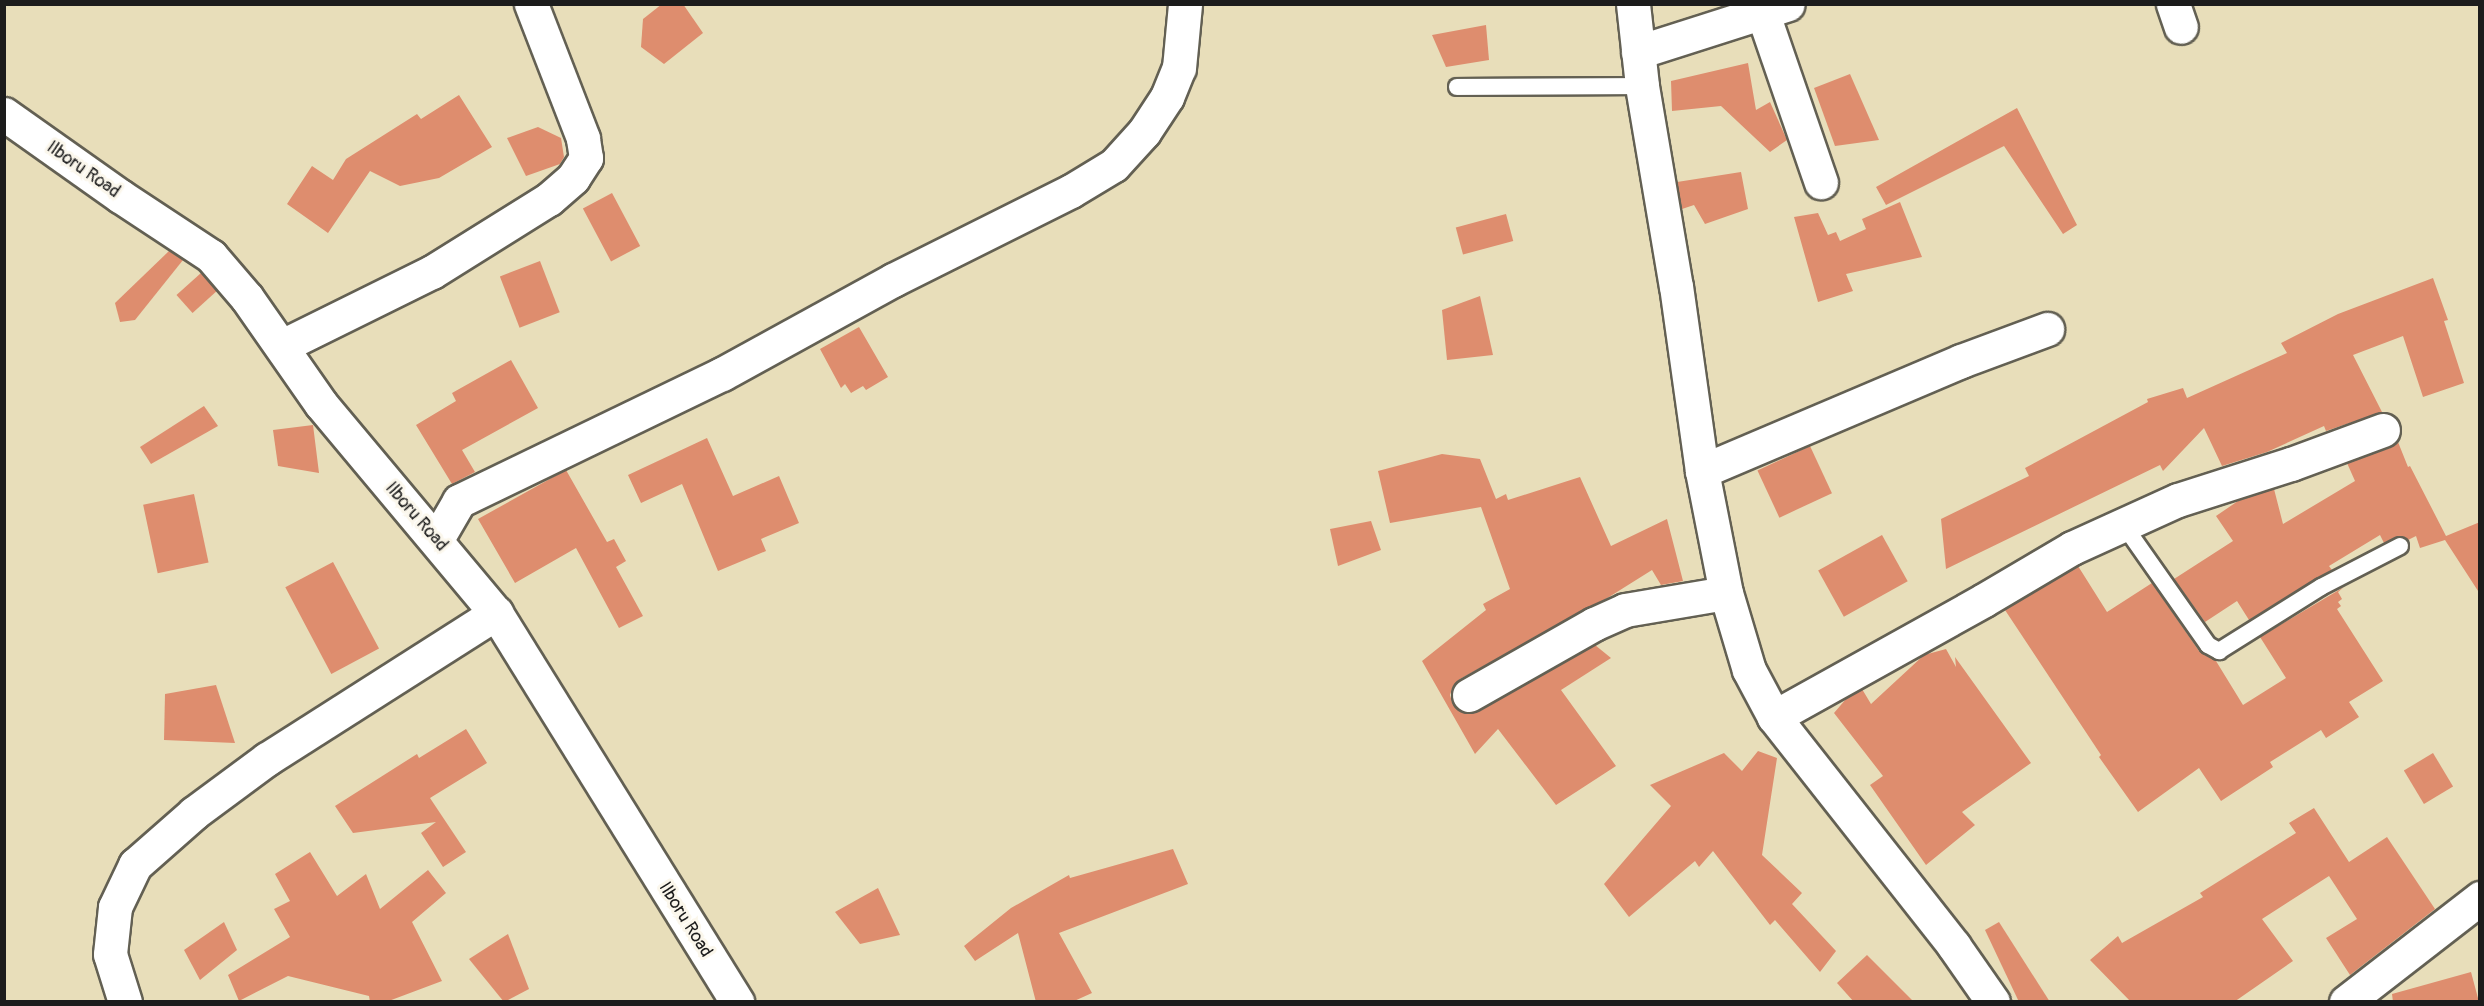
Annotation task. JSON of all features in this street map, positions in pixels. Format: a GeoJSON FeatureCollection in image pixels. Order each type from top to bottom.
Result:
{"type":"FeatureCollection","features":[{"type":"Feature","properties":{"kind":"street"},"geometry":{"type":"LineString","coordinates":[[282,346],[432,272],[549,199],[573,178],[586,158],[583,138],[531,4]]}},
{"type":"Feature","properties":{"kind":"street"},"geometry":{"type":"LineString","coordinates":[[437,539],[459,501],[722,374],[893,280],[1071,191],[1113,165],[1144,132],[1167,97],[1179,68],[1185,4]]}},
{"type":"Feature","properties":{"kind":"street"},"geometry":{"type":"LineString","coordinates":[[1633,4],[1642,86],[1676,286],[1702,471],[1726,593],[1749,670],[1774,717],[1954,946],[1993,1002]]}},
{"type":"Feature","properties":{"kind":"street"},"geometry":{"type":"LineString","coordinates":[[1638,52],[1775,9],[1821,182]]}},
{"type":"Feature","properties":{"kind":"street","name":"Ilboru Road"},"geometry":{"type":"LineString","coordinates":[[4,114],[120,196],[211,256],[282,346],[321,404],[437,539],[496,613],[736,1002]]}},
{"type":"Feature","properties":{"kind":"street"},"geometry":{"type":"LineString","coordinates":[[1702,471],[1912,381],[2046,329]]}},
{"type":"Feature","properties":{"kind":"street"},"geometry":{"type":"LineString","coordinates":[[1774,717],[1984,600],[2072,548],[2178,500],[2291,465],[2383,430]]}},
{"type":"Feature","properties":{"kind":"street"},"geometry":{"type":"LineString","coordinates":[[1469,695],[1594,624],[1625,610],[1726,593]]}},
{"type":"Feature","properties":{"kind":"street"},"geometry":{"type":"LineString","coordinates":[[125,1002],[110,954],[115,907],[135,865],[194,813],[267,759],[496,613]]}},
{"type":"Feature","properties":{"kind":"street"},"geometry":{"type":"LineString","coordinates":[[2346,1002],[2480,897]]}},
{"type":"Feature","properties":{"kind":"lane"},"geometry":{"type":"LineString","coordinates":[[1457,87],[1642,86]]}},
{"type":"Feature","properties":{"kind":"lane"},"geometry":{"type":"LineString","coordinates":[[2123,524],[2208,645],[2220,651],[2320,587],[2400,546]]}},
{"type":"Feature","properties":{"kind":"building"},"geometry":{"type":"Polygon","coordinates":[[[662,4],[683,4],[703,33],[664,64],[641,47],[643,19],[662,4]]]}},
{"type":"Feature","properties":{"kind":"building"},"geometry":{"type":"Polygon","coordinates":[[[1486,25],[1489,60],[1446,67],[1432,35],[1486,25]]]}},
{"type":"Feature","properties":{"kind":"building"},"geometry":{"type":"Polygon","coordinates":[[[1748,63],[1756,110],[1770,102],[1787,140],[1770,152],[1721,106],[1672,111],[1671,81],[1748,63]]]}},
{"type":"Feature","properties":{"kind":"building"},"geometry":{"type":"Polygon","coordinates":[[[1850,74],[1879,140],[1835,146],[1814,88],[1850,74]]]}},
{"type":"Feature","properties":{"kind":"building"},"geometry":{"type":"Polygon","coordinates":[[[459,95],[492,147],[439,178],[400,186],[370,171],[328,233],[287,204],[312,166],[333,180],[346,159],[417,114],[421,119],[459,95]]]}},
{"type":"Feature","properties":{"kind":"building"},"geometry":{"type":"Polygon","coordinates":[[[2017,108],[2077,225],[2063,234],[2004,146],[1886,205],[1876,187],[2017,108]]]}},
{"type":"Feature","properties":{"kind":"building"},"geometry":{"type":"Polygon","coordinates":[[[538,127],[561,138],[564,157],[560,164],[526,176],[507,138],[538,127]]]}},
{"type":"Feature","properties":{"kind":"building"},"geometry":{"type":"Polygon","coordinates":[[[1741,172],[1748,209],[1705,224],[1694,205],[1682,209],[1677,182],[1741,172]]]}},
{"type":"Feature","properties":{"kind":"building"},"geometry":{"type":"Polygon","coordinates":[[[612,193],[640,246],[611,261],[583,208],[612,193]]]}},
{"type":"Feature","properties":{"kind":"building"},"geometry":{"type":"Polygon","coordinates":[[[1900,202],[1922,257],[1846,274],[1853,291],[1818,302],[1794,217],[1818,213],[1828,235],[1836,232],[1840,241],[1866,229],[1862,219],[1900,202]]]}},
{"type":"Feature","properties":{"kind":"building"},"geometry":{"type":"Polygon","coordinates":[[[1506,214],[1513,241],[1463,255],[1456,227],[1506,214]]]}},
{"type":"Feature","properties":{"kind":"building"},"geometry":{"type":"Polygon","coordinates":[[[169,251],[183,260],[135,320],[120,322],[115,303],[169,251]]]}},
{"type":"Feature","properties":{"kind":"building"},"geometry":{"type":"Polygon","coordinates":[[[540,261],[560,312],[520,328],[500,276],[540,261]]]}},
{"type":"Feature","properties":{"kind":"building"},"geometry":{"type":"Polygon","coordinates":[[[201,273],[217,291],[193,313],[176,295],[201,273]]]}},
{"type":"Feature","properties":{"kind":"building"},"geometry":{"type":"Polygon","coordinates":[[[2433,278],[2448,320],[2444,321],[2464,383],[2423,397],[2403,336],[2353,355],[2382,412],[2326,431],[2324,426],[2267,452],[2222,466],[2204,428],[2163,471],[2160,465],[1946,569],[1941,519],[2029,476],[2025,468],[2148,402],[2147,399],[2183,388],[2187,398],[2287,353],[2281,343],[2338,314],[2433,278]]]}},
{"type":"Feature","properties":{"kind":"building"},"geometry":{"type":"Polygon","coordinates":[[[1480,296],[1493,355],[1447,360],[1442,310],[1480,296]]]}},
{"type":"Feature","properties":{"kind":"building"},"geometry":{"type":"Polygon","coordinates":[[[859,327],[888,377],[866,390],[863,386],[851,393],[845,384],[841,388],[820,349],[859,327]]]}},
{"type":"Feature","properties":{"kind":"building"},"geometry":{"type":"Polygon","coordinates":[[[511,360],[538,408],[462,450],[475,472],[452,484],[416,425],[456,401],[452,393],[511,360]]]}},
{"type":"Feature","properties":{"kind":"building"},"geometry":{"type":"Polygon","coordinates":[[[204,406],[218,426],[151,464],[140,447],[204,406]]]}},
{"type":"Feature","properties":{"kind":"building"},"geometry":{"type":"Polygon","coordinates":[[[313,425],[319,473],[278,466],[273,430],[313,425]]]}},
{"type":"Feature","properties":{"kind":"building"},"geometry":{"type":"Polygon","coordinates":[[[707,438],[733,496],[779,476],[799,523],[761,539],[766,551],[718,571],[682,484],[641,503],[628,475],[707,438]]]}},
{"type":"Feature","properties":{"kind":"building"},"geometry":{"type":"Polygon","coordinates":[[[2398,442],[2408,467],[2410,466],[2446,536],[2480,522],[2480,594],[2445,540],[2420,548],[2416,536],[2408,540],[2400,536],[2384,543],[2380,535],[2329,566],[2332,570],[2249,620],[2237,601],[2205,622],[2174,579],[2233,541],[2216,516],[2238,501],[2274,489],[2283,524],[2355,481],[2347,463],[2390,448],[2398,442]]]}},
{"type":"Feature","properties":{"kind":"building"},"geometry":{"type":"Polygon","coordinates":[[[1810,446],[1832,493],[1779,518],[1757,471],[1810,446]]]}},
{"type":"Feature","properties":{"kind":"building"},"geometry":{"type":"Polygon","coordinates":[[[1442,454],[1480,459],[1496,499],[1506,494],[1508,500],[1580,477],[1611,546],[1667,519],[1683,581],[1661,585],[1652,570],[1609,597],[1460,679],[1453,686],[1450,695],[1453,705],[1469,714],[1595,645],[1611,658],[1561,690],[1616,766],[1556,805],[1498,729],[1475,754],[1422,661],[1486,610],[1483,604],[1510,589],[1481,507],[1390,523],[1378,471],[1442,454]]]}},
{"type":"Feature","properties":{"kind":"building"},"geometry":{"type":"Polygon","coordinates":[[[566,470],[607,542],[614,539],[626,561],[616,567],[643,616],[619,628],[576,548],[515,583],[478,519],[566,470]]]}},
{"type":"Feature","properties":{"kind":"building"},"geometry":{"type":"Polygon","coordinates":[[[194,494],[209,562],[158,573],[143,505],[194,494]]]}},
{"type":"Feature","properties":{"kind":"building"},"geometry":{"type":"Polygon","coordinates":[[[1371,521],[1381,550],[1338,566],[1330,529],[1371,521]]]}},
{"type":"Feature","properties":{"kind":"building"},"geometry":{"type":"Polygon","coordinates":[[[1882,535],[1908,581],[1844,617],[1818,570],[1882,535]]]}},
{"type":"Feature","properties":{"kind":"building"},"geometry":{"type":"Polygon","coordinates":[[[333,562],[379,649],[331,674],[285,587],[333,562]]]}},
{"type":"Feature","properties":{"kind":"building"},"geometry":{"type":"Polygon","coordinates":[[[2078,566],[2107,612],[2152,583],[2199,651],[2216,661],[2243,705],[2286,678],[2260,637],[2344,587],[2338,592],[2342,599],[2338,602],[2341,606],[2337,609],[2383,681],[2349,702],[2359,717],[2326,738],[2321,730],[2270,762],[2273,767],[2221,801],[2199,768],[2138,812],[2099,757],[2101,755],[2005,610],[2078,566]]]}},
{"type":"Feature","properties":{"kind":"building"},"geometry":{"type":"Polygon","coordinates":[[[1946,649],[1956,667],[1955,657],[2031,763],[1962,812],[1975,825],[1926,865],[1870,785],[1883,776],[1834,713],[1846,699],[1862,689],[1871,704],[1924,655],[1946,649]]]}},
{"type":"Feature","properties":{"kind":"building"},"geometry":{"type":"Polygon","coordinates":[[[216,685],[235,743],[164,740],[165,694],[216,685]]]}},
{"type":"Feature","properties":{"kind":"building"},"geometry":{"type":"Polygon","coordinates":[[[466,729],[487,763],[430,798],[466,852],[443,867],[421,833],[436,822],[353,833],[335,806],[417,754],[419,758],[466,729]]]}},
{"type":"Feature","properties":{"kind":"building"},"geometry":{"type":"Polygon","coordinates":[[[1758,751],[1777,758],[1762,855],[1802,893],[1792,904],[1836,951],[1820,972],[1775,920],[1770,925],[1713,851],[1699,867],[1695,861],[1629,917],[1604,884],[1671,806],[1650,785],[1724,753],[1742,771],[1758,751]]]}},
{"type":"Feature","properties":{"kind":"building"},"geometry":{"type":"Polygon","coordinates":[[[2433,753],[2453,786],[2424,804],[2404,771],[2433,753]]]}},
{"type":"Feature","properties":{"kind":"building"},"geometry":{"type":"Polygon","coordinates":[[[2314,808],[2349,862],[2387,837],[2435,909],[2350,975],[2326,938],[2357,919],[2329,876],[2262,919],[2293,961],[2234,1002],[2131,1002],[2090,960],[2118,936],[2122,943],[2203,897],[2200,893],[2296,833],[2289,823],[2314,808]]]}},
{"type":"Feature","properties":{"kind":"building"},"geometry":{"type":"Polygon","coordinates":[[[1173,849],[1188,884],[1059,933],[1092,993],[1072,1002],[1036,1002],[1018,933],[975,961],[964,946],[1011,908],[1069,875],[1070,878],[1173,849]]]}},
{"type":"Feature","properties":{"kind":"building"},"geometry":{"type":"Polygon","coordinates":[[[310,852],[337,896],[366,874],[380,909],[428,870],[446,893],[412,922],[442,981],[386,1002],[370,1002],[369,996],[288,976],[239,1001],[228,975],[290,937],[274,909],[290,901],[275,874],[310,852]]]}},
{"type":"Feature","properties":{"kind":"building"},"geometry":{"type":"Polygon","coordinates":[[[878,888],[900,935],[860,944],[835,912],[878,888]]]}},
{"type":"Feature","properties":{"kind":"building"},"geometry":{"type":"Polygon","coordinates":[[[224,922],[237,950],[200,980],[184,950],[224,922]]]}},
{"type":"Feature","properties":{"kind":"building"},"geometry":{"type":"Polygon","coordinates":[[[1999,922],[2050,1002],[2019,1002],[1985,930],[1999,922]]]}},
{"type":"Feature","properties":{"kind":"building"},"geometry":{"type":"Polygon","coordinates":[[[508,934],[529,989],[504,1002],[469,959],[508,934]]]}},
{"type":"Feature","properties":{"kind":"building"},"geometry":{"type":"Polygon","coordinates":[[[1867,955],[1914,1002],[1854,1002],[1837,983],[1867,955]]]}},
{"type":"Feature","properties":{"kind":"building"},"geometry":{"type":"Polygon","coordinates":[[[2471,972],[2479,1002],[2393,1002],[2392,994],[2471,972]]]}}]}
